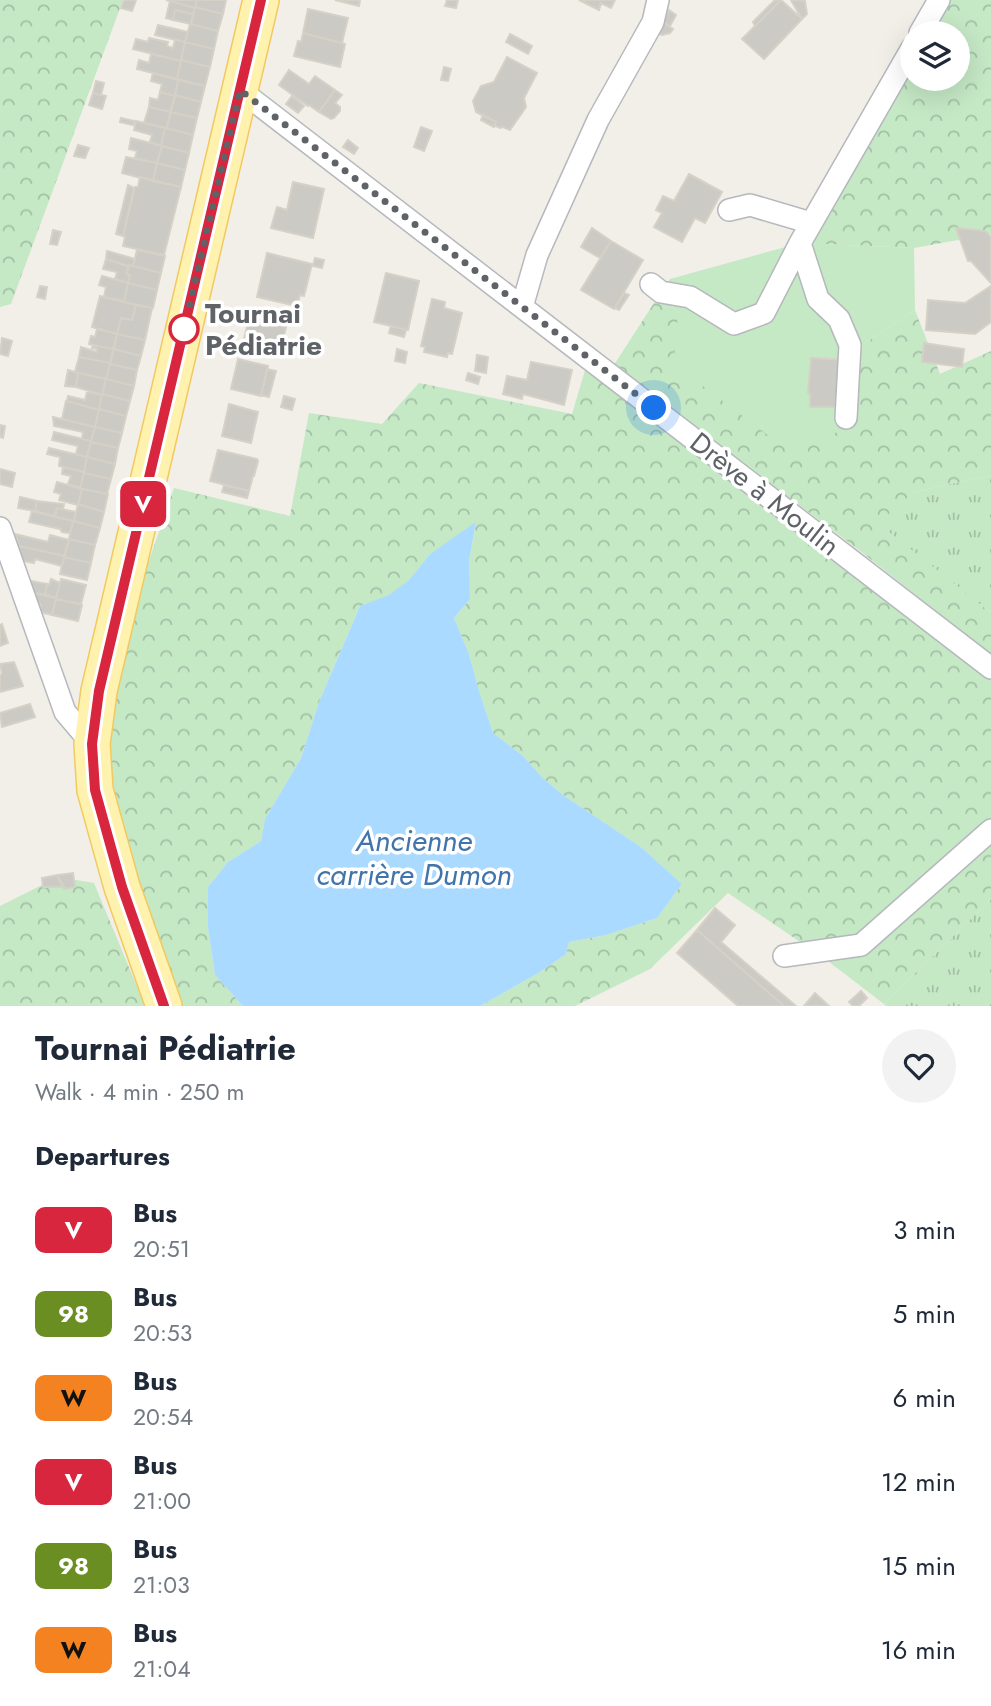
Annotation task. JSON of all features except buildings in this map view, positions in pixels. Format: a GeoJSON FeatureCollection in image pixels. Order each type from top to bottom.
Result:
{"type":"FeatureCollection","features":[{"type":"Feature","properties":{"kind":"main road"},"geometry":{"type":"LineString","coordinates":[[164,1006],[108,840],[95,790],[92,744],[99,691],[261,0]]}},
{"type":"Feature","properties":{"kind":"street"},"geometry":{"type":"LineString","coordinates":[[522,307],[537,255],[552,221],[598,120],[653,22],[658,0]]}},
{"type":"Feature","properties":{"kind":"street"},"geometry":{"type":"LineString","coordinates":[[927,21],[939,0]]}},
{"type":"Feature","properties":{"kind":"street"},"geometry":{"type":"LineString","coordinates":[[651,284],[661,292],[690,296],[734,324],[764,313],[811,223],[900,69]]}},
{"type":"Feature","properties":{"kind":"street","name":"Drève à Moulin"},"geometry":{"type":"LineString","coordinates":[[240,90],[991,668]]}},
{"type":"Feature","properties":{"kind":"street"},"geometry":{"type":"LineString","coordinates":[[729,210],[750,205],[811,223]]}},
{"type":"Feature","properties":{"kind":"street"},"geometry":{"type":"LineString","coordinates":[[800,243],[818,299],[839,319],[850,345],[846,418]]}},
{"type":"Feature","properties":{"kind":"street"},"geometry":{"type":"LineString","coordinates":[[0,528],[65,712],[92,744]]}},
{"type":"Feature","properties":{"kind":"street"},"geometry":{"type":"LineString","coordinates":[[784,956],[861,945],[991,830]]}},
{"type":"Feature","properties":{"kind":"green space"},"geometry":{"type":"Polygon","coordinates":[[[0,0],[123,0],[11,304],[0,307],[0,0]]]}},
{"type":"Feature","properties":{"kind":"green space"},"geometry":{"type":"Polygon","coordinates":[[[939,0],[991,0],[991,234],[914,248],[800,243],[900,69],[900,91],[970,91],[970,21],[927,21],[939,0]]]}},
{"type":"Feature","properties":{"kind":"green space"},"geometry":{"type":"Polygon","coordinates":[[[800,243],[914,248],[915,310],[856,349],[852,426],[790,452],[674,364],[678,313],[661,292],[670,279],[800,243]]]}},
{"type":"Feature","properties":{"kind":"green space"},"geometry":{"type":"Polygon","coordinates":[[[661,292],[678,313],[856,349],[915,310],[940,374],[991,351],[991,475],[914,492],[878,523],[991,613],[991,654],[614,365],[661,292]]]}},
{"type":"Feature","properties":{"kind":"green space"},"geometry":{"type":"Polygon","coordinates":[[[586,367],[991,678],[991,899],[884,1004],[828,961],[728,893],[650,969],[575,1006],[480,1006],[566,954],[569,942],[606,935],[657,918],[682,884],[641,847],[563,795],[522,755],[493,733],[469,654],[454,618],[470,599],[469,561],[476,523],[430,554],[409,580],[389,596],[360,606],[319,702],[301,758],[265,819],[261,841],[228,862],[208,887],[208,928],[215,975],[243,1006],[180,1006],[113,820],[103,717],[135,601],[174,488],[290,516],[309,413],[382,424],[419,383],[572,414],[586,367]]]}},
{"type":"Feature","properties":{"kind":"green space"},"geometry":{"type":"Polygon","coordinates":[[[991,475],[991,613],[877,523],[914,492],[991,475]]]}},
{"type":"Feature","properties":{"kind":"green space"},"geometry":{"type":"Polygon","coordinates":[[[58,877],[94,883],[145,1006],[0,1006],[0,906],[58,877]]]}},
{"type":"Feature","properties":{"kind":"green space"},"geometry":{"type":"Polygon","coordinates":[[[991,899],[991,1006],[884,1004],[991,899]]]}},
{"type":"Feature","properties":{"kind":"water","name":"Ancienne carrière Dumon"},"geometry":{"type":"Polygon","coordinates":[[[476,522],[469,561],[470,599],[454,618],[469,654],[493,733],[522,755],[563,795],[641,847],[682,884],[657,918],[606,935],[569,942],[566,954],[480,1006],[243,1006],[215,975],[208,928],[208,887],[228,862],[261,841],[265,819],[301,758],[319,702],[360,606],[389,595],[409,580],[430,554],[476,522]]]}},
{"type":"Feature","properties":{"kind":"bus line","name":"V"},"geometry":{"type":"LineString","coordinates":[[164,1006],[108,840],[95,790],[92,744],[99,691],[261,0]]}},
{"type":"Feature","properties":{"kind":"place","name":"Tournai Pédiatrie"},"geometry":{"type":"Point","coordinates":[184,329]}},
{"type":"Feature","properties":{"kind":"route"},"geometry":{"type":"LineString","coordinates":[[184,329],[240,90],[654,408]]}}]}
